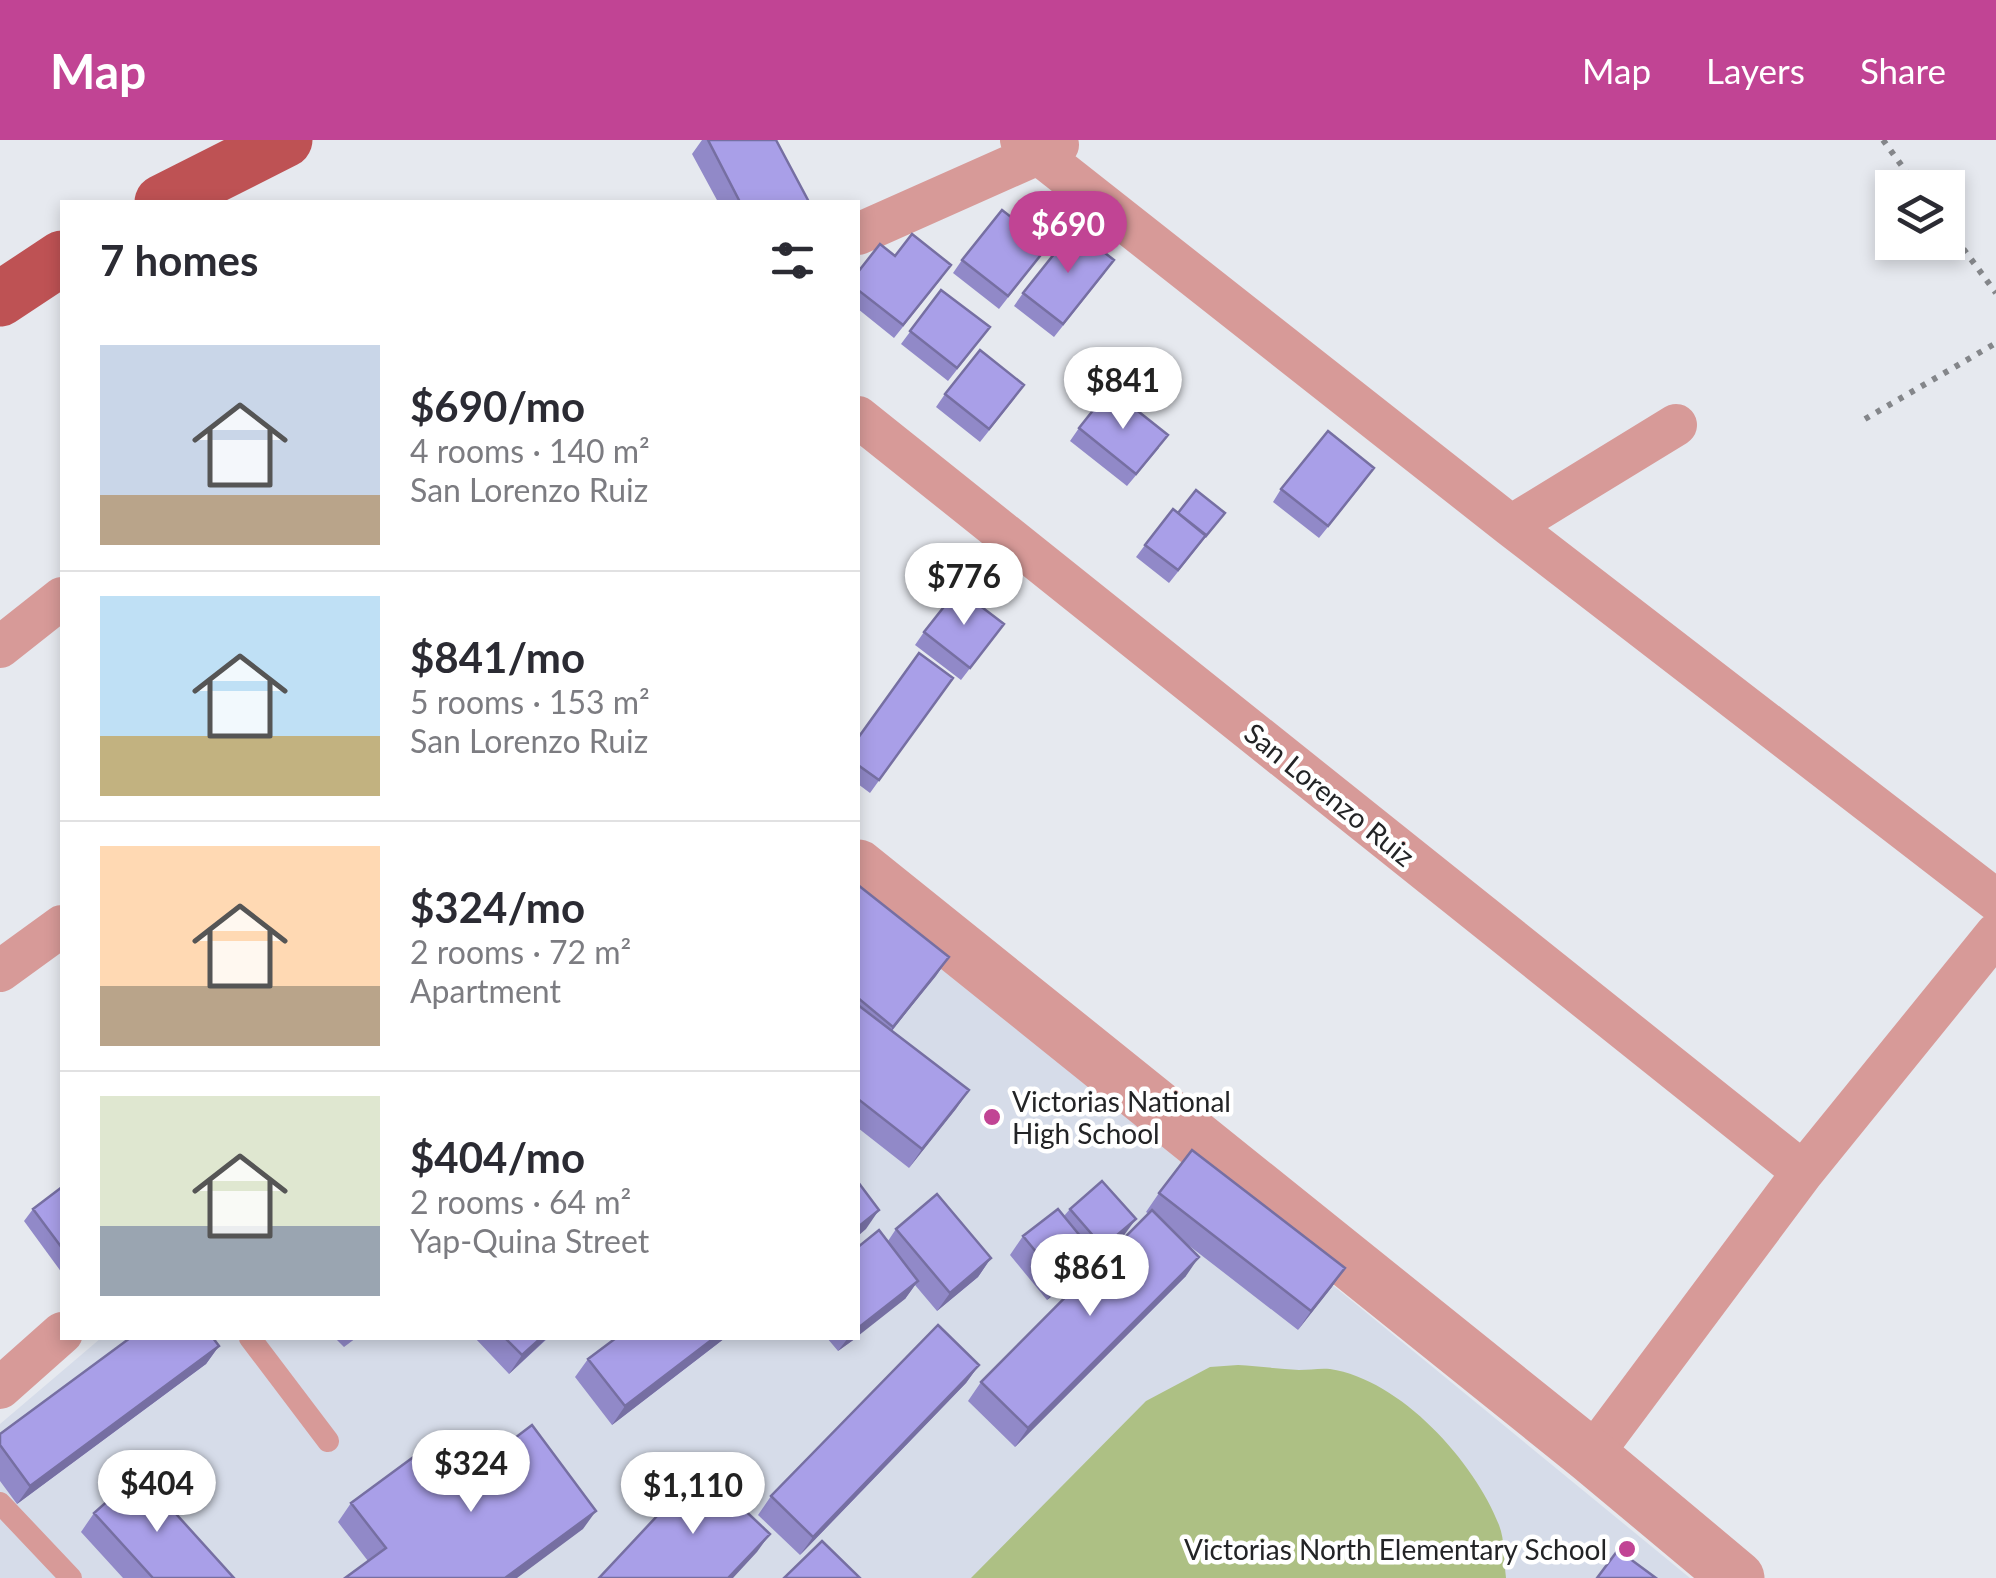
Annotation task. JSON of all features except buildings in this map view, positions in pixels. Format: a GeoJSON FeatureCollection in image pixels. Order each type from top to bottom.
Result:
{"type":"FeatureCollection","features":[{"type":"Feature","properties":{"kind":"main road"},"geometry":{"type":"LineString","coordinates":[[166,200],[286,140]]}},
{"type":"Feature","properties":{"kind":"main road"},"geometry":{"type":"LineString","coordinates":[[0,298],[60,259]]}},
{"type":"Feature","properties":{"kind":"street"},"geometry":{"type":"LineString","coordinates":[[860,233],[1042,145],[1511,526],[1996,900]]}},
{"type":"Feature","properties":{"kind":"street","name":"San Lorenzo Ruiz"},"geometry":{"type":"LineString","coordinates":[[860,419],[1803,1172]]}},
{"type":"Feature","properties":{"kind":"street"},"geometry":{"type":"LineString","coordinates":[[1511,526],[1676,425]]}},
{"type":"Feature","properties":{"kind":"street"},"geometry":{"type":"LineString","coordinates":[[0,646],[60,600]]}},
{"type":"Feature","properties":{"kind":"street"},"geometry":{"type":"LineString","coordinates":[[860,869],[1738,1578]]}},
{"type":"Feature","properties":{"kind":"street"},"geometry":{"type":"LineString","coordinates":[[0,971],[60,927]]}},
{"type":"Feature","properties":{"kind":"street"},"geometry":{"type":"LineString","coordinates":[[1591,1456],[1803,1172],[1996,934]]}},
{"type":"Feature","properties":{"kind":"street"},"geometry":{"type":"LineString","coordinates":[[0,1388],[60,1335]]}},
{"type":"Feature","properties":{"kind":"lane"},"geometry":{"type":"LineString","coordinates":[[252,1340],[328,1441]]}},
{"type":"Feature","properties":{"kind":"lane"},"geometry":{"type":"LineString","coordinates":[[0,1502],[72,1578]]}},
{"type":"Feature","properties":{"kind":"path"},"geometry":{"type":"LineString","coordinates":[[1884,140],[1905,170]]}},
{"type":"Feature","properties":{"kind":"path"},"geometry":{"type":"LineString","coordinates":[[1965,251],[1996,293]]}},
{"type":"Feature","properties":{"kind":"path"},"geometry":{"type":"LineString","coordinates":[[1864,419],[1996,343]]}},
{"type":"Feature","properties":{"kind":"shaded area","name":"Victorias National High School"},"geometry":{"type":"Polygon","coordinates":[[[860,898],[1690,1578],[0,1578],[0,1424],[99,1340],[860,1340],[860,898]]]}},
{"type":"Feature","properties":{"kind":"green space"},"geometry":{"type":"Polygon","coordinates":[[[1210,1367],[1330,1369],[1357,1376],[1408,1406],[1453,1450],[1487,1500],[1501,1531],[1506,1578],[971,1578],[1146,1401],[1210,1367]]]}},
{"type":"Feature","properties":{"kind":"place","name":"Victorias National High School"},"geometry":{"type":"Point","coordinates":[992,1117]}},
{"type":"Feature","properties":{"kind":"place","name":"Victorias North Elementary School"},"geometry":{"type":"Point","coordinates":[1627,1549]}}]}
